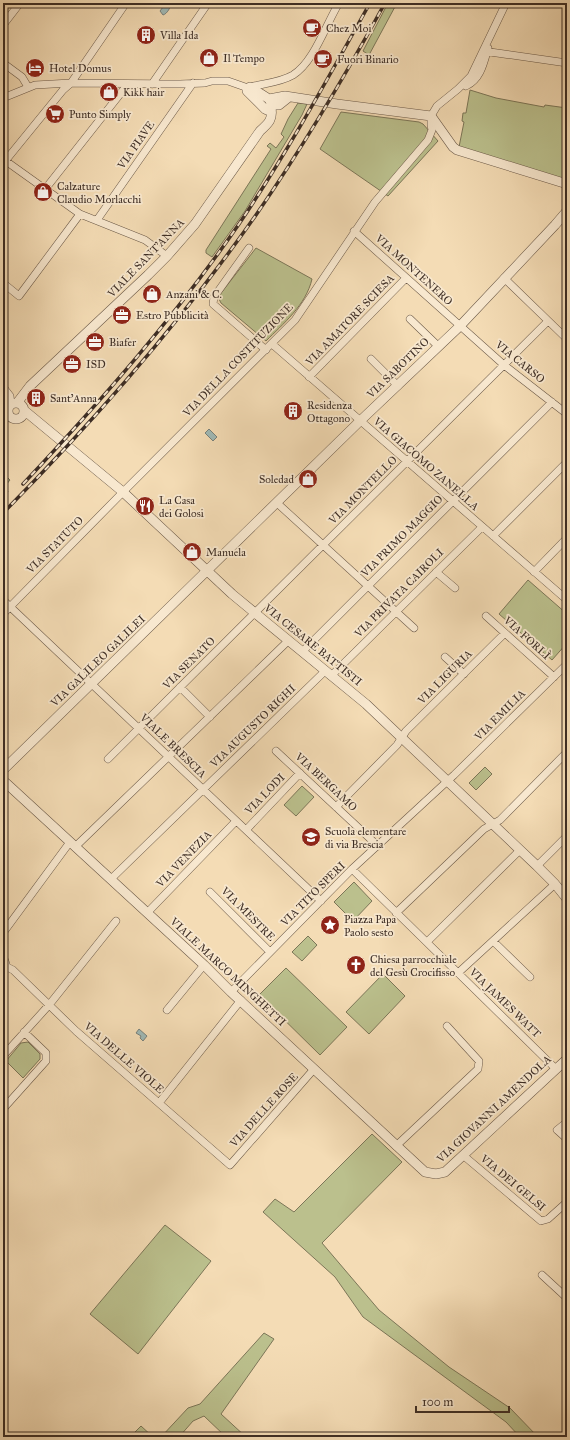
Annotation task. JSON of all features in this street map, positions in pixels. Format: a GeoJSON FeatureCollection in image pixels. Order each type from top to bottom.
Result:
{"type":"FeatureCollection","features":[{"type":"Feature","properties":{"kind":"street"},"geometry":{"type":"LineString","coordinates":[[3,25],[20,3]]}},
{"type":"Feature","properties":{"kind":"street"},"geometry":{"type":"LineString","coordinates":[[126,3],[71,83],[63,90],[4,160],[46,188],[80,214],[145,240],[167,256]]}},
{"type":"Feature","properties":{"kind":"street"},"geometry":{"type":"LineString","coordinates":[[152,84],[208,3]]}},
{"type":"Feature","properties":{"kind":"street"},"geometry":{"type":"LineString","coordinates":[[249,89],[254,86],[287,78],[305,64],[339,3]]}},
{"type":"Feature","properties":{"kind":"street"},"geometry":{"type":"LineString","coordinates":[[431,116],[437,106],[458,89],[475,80],[483,67],[485,51],[504,5]]}},
{"type":"Feature","properties":{"kind":"street"},"geometry":{"type":"LineString","coordinates":[[485,51],[567,63]]}},
{"type":"Feature","properties":{"kind":"street"},"geometry":{"type":"LineString","coordinates":[[3,63],[22,78],[28,87]]}},
{"type":"Feature","properties":{"kind":"street"},"geometry":{"type":"LineString","coordinates":[[3,98],[35,85],[71,83],[152,84],[228,81],[249,89],[269,105],[278,96],[431,116],[453,147],[457,150],[567,185],[567,191]]}},
{"type":"Feature","properties":{"kind":"street","name":"VIA PIAVE"},"geometry":{"type":"LineString","coordinates":[[97,220],[193,83]]}},
{"type":"Feature","properties":{"kind":"street"},"geometry":{"type":"LineString","coordinates":[[46,188],[128,84]]}},
{"type":"Feature","properties":{"kind":"street","name":"VIALE SANT'ANNA"},"geometry":{"type":"LineString","coordinates":[[15,411],[25,400],[30,386],[148,275],[195,224],[260,131],[271,120],[272,116],[269,105]]}},
{"type":"Feature","properties":{"kind":"street","name":"VIA DELLA COSTITUZIONE"},"geometry":{"type":"LineString","coordinates":[[123,492],[295,320],[354,231],[378,198],[428,140],[432,130],[431,116]]}},
{"type":"Feature","properties":{"kind":"street","name":"VIA SABOTINO"},"geometry":{"type":"LineString","coordinates":[[207,571],[360,421],[460,326],[567,211]]}},
{"type":"Feature","properties":{"kind":"street"},"geometry":{"type":"LineString","coordinates":[[3,283],[19,296],[80,214]]}},
{"type":"Feature","properties":{"kind":"street","name":"VIA MONTENERO"},"geometry":{"type":"LineString","coordinates":[[354,231],[460,326]]}},
{"type":"Feature","properties":{"kind":"street","name":"VIA GIACOMO ZANELLA"},"geometry":{"type":"LineString","coordinates":[[249,248],[214,297],[213,304],[309,378],[567,600]]}},
{"type":"Feature","properties":{"kind":"street","name":"VIA AMATORE SCIESA"},"geometry":{"type":"LineString","coordinates":[[309,378],[406,278]]}},
{"type":"Feature","properties":{"kind":"street"},"geometry":{"type":"LineString","coordinates":[[504,278],[567,339]]}},
{"type":"Feature","properties":{"kind":"street"},"geometry":{"type":"LineString","coordinates":[[410,319],[438,346]]}},
{"type":"Feature","properties":{"kind":"street","name":"VIA MONTELLO"},"geometry":{"type":"LineString","coordinates":[[254,613],[548,321]]}},
{"type":"Feature","properties":{"kind":"street","name":"VIA CARSO"},"geometry":{"type":"LineString","coordinates":[[460,326],[504,365],[567,414]]}},
{"type":"Feature","properties":{"kind":"street"},"geometry":{"type":"LineString","coordinates":[[371,359],[398,386]]}},
{"type":"Feature","properties":{"kind":"street"},"geometry":{"type":"LineString","coordinates":[[3,388],[10,396],[15,411],[3,422]]}},
{"type":"Feature","properties":{"kind":"street","name":"VIA PRIMO MAGGIO"},"geometry":{"type":"LineString","coordinates":[[302,652],[552,402]]}},
{"type":"Feature","properties":{"kind":"street","name":"VIA CESARE BATTISTI"},"geometry":{"type":"LineString","coordinates":[[15,411],[34,420],[123,492],[254,613],[366,704],[537,866],[555,884],[567,900]]}},
{"type":"Feature","properties":{"kind":"street"},"geometry":{"type":"LineString","coordinates":[[493,536],[567,462]]}},
{"type":"Feature","properties":{"kind":"street","name":"VIA STATUTO"},"geometry":{"type":"LineString","coordinates":[[3,614],[123,492]]}},
{"type":"Feature","properties":{"kind":"street"},"geometry":{"type":"LineString","coordinates":[[276,504],[414,628]]}},
{"type":"Feature","properties":{"kind":"street","name":"VIA PRIVATA CAIROLI"},"geometry":{"type":"LineString","coordinates":[[328,674],[396,612],[482,526]]}},
{"type":"Feature","properties":{"kind":"street"},"geometry":{"type":"LineString","coordinates":[[534,572],[567,538]]}},
{"type":"Feature","properties":{"kind":"street","name":"VIA GALILEO GALILEI"},"geometry":{"type":"LineString","coordinates":[[4,768],[207,571]]}},
{"type":"Feature","properties":{"kind":"street"},"geometry":{"type":"LineString","coordinates":[[436,572],[455,588]]}},
{"type":"Feature","properties":{"kind":"street","name":"VIALE BRESCIA"},"geometry":{"type":"LineString","coordinates":[[3,600],[320,901]]}},
{"type":"Feature","properties":{"kind":"street","name":"VIA SENATO"},"geometry":{"type":"LineString","coordinates":[[108,759],[254,613]]}},
{"type":"Feature","properties":{"kind":"street","name":"VIA FORLÌ"},"geometry":{"type":"LineString","coordinates":[[486,616],[554,677]]}},
{"type":"Feature","properties":{"kind":"street","name":"VIA LIGURIA"},"geometry":{"type":"LineString","coordinates":[[336,807],[397,745],[406,731],[505,633]]}},
{"type":"Feature","properties":{"kind":"street"},"geometry":{"type":"LineString","coordinates":[[3,933],[73,844],[168,756],[288,641]]}},
{"type":"Feature","properties":{"kind":"street"},"geometry":{"type":"LineString","coordinates":[[445,657],[464,674]]}},
{"type":"Feature","properties":{"kind":"street","name":"VIA EMILIA"},"geometry":{"type":"LineString","coordinates":[[447,781],[567,664]]}},
{"type":"Feature","properties":{"kind":"street","name":"VIA AUGUSTO RIGHI"},"geometry":{"type":"LineString","coordinates":[[111,879],[203,790],[328,674]]}},
{"type":"Feature","properties":{"kind":"street"},"geometry":{"type":"LineString","coordinates":[[180,687],[210,716]]}},
{"type":"Feature","properties":{"kind":"street","name":"VIA BERGAMO"},"geometry":{"type":"LineString","coordinates":[[276,750],[378,846]]}},
{"type":"Feature","properties":{"kind":"street"},"geometry":{"type":"LineString","coordinates":[[396,913],[484,828],[500,820],[567,752]]}},
{"type":"Feature","properties":{"kind":"street"},"geometry":{"type":"LineString","coordinates":[[4,768],[8,777],[4,784]]}},
{"type":"Feature","properties":{"kind":"street","name":"VIA LODI"},"geometry":{"type":"LineString","coordinates":[[246,830],[300,773]]}},
{"type":"Feature","properties":{"kind":"street","name":"VIA TITO SPERI"},"geometry":{"type":"LineString","coordinates":[[231,992],[320,901],[447,781]]}},
{"type":"Feature","properties":{"kind":"street","name":"VIALE MARCO MINGHETTI"},"geometry":{"type":"LineString","coordinates":[[4,784],[111,879],[396,1146],[425,1172],[436,1174]]}},
{"type":"Feature","properties":{"kind":"street","name":"VIA VENEZIA"},"geometry":{"type":"LineString","coordinates":[[147,913],[236,821]]}},
{"type":"Feature","properties":{"kind":"street"},"geometry":{"type":"LineString","coordinates":[[537,866],[567,836]]}},
{"type":"Feature","properties":{"kind":"street"},"geometry":{"type":"LineString","coordinates":[[427,942],[520,850]]}},
{"type":"Feature","properties":{"kind":"street","name":"VIA JAMES WATT"},"geometry":{"type":"LineString","coordinates":[[352,870],[556,1069]]}},
{"type":"Feature","properties":{"kind":"street"},"geometry":{"type":"LineString","coordinates":[[458,973],[555,884]]}},
{"type":"Feature","properties":{"kind":"street","name":"VIA MESTRE"},"geometry":{"type":"LineString","coordinates":[[210,892],[270,952]]}},
{"type":"Feature","properties":{"kind":"street"},"geometry":{"type":"LineString","coordinates":[[3,1056],[49,1005],[116,921]]}},
{"type":"Feature","properties":{"kind":"street"},"geometry":{"type":"LineString","coordinates":[[493,941],[530,977]]}},
{"type":"Feature","properties":{"kind":"street"},"geometry":{"type":"LineString","coordinates":[[3,956],[6,961],[4,968]]}},
{"type":"Feature","properties":{"kind":"street"},"geometry":{"type":"LineString","coordinates":[[167,1010],[204,965]]}},
{"type":"Feature","properties":{"kind":"street","name":"VIA DELLE VIOLE"},"geometry":{"type":"LineString","coordinates":[[4,968],[13,970],[76,1031],[230,1165]]}},
{"type":"Feature","properties":{"kind":"street"},"geometry":{"type":"LineString","coordinates":[[159,1103],[241,1000]]}},
{"type":"Feature","properties":{"kind":"street"},"geometry":{"type":"LineString","coordinates":[[396,1146],[478,1069],[478,1061],[447,1026]]}},
{"type":"Feature","properties":{"kind":"street"},"geometry":{"type":"LineString","coordinates":[[3,1109],[46,1061],[46,1053],[24,1032]]}},
{"type":"Feature","properties":{"kind":"street","name":"VIA GIOVANNI AMENDOLA"},"geometry":{"type":"LineString","coordinates":[[436,1174],[446,1172],[567,1059]]}},
{"type":"Feature","properties":{"kind":"street","name":"VIA DELLE ROSE"},"geometry":{"type":"LineString","coordinates":[[230,1165],[314,1069]]}},
{"type":"Feature","properties":{"kind":"street"},"geometry":{"type":"LineString","coordinates":[[567,1122],[557,1130],[567,1139]]}},
{"type":"Feature","properties":{"kind":"street","name":"VIA DEI GELSI"},"geometry":{"type":"LineString","coordinates":[[464,1156],[541,1221],[548,1219],[567,1202]]}},
{"type":"Feature","properties":{"kind":"street"},"geometry":{"type":"LineString","coordinates":[[542,1275],[567,1298]]}},
{"type":"Feature","properties":{"kind":"green space"},"geometry":{"type":"Polygon","coordinates":[[[388,3],[397,3],[369,55],[363,51],[388,3]]]}},
{"type":"Feature","properties":{"kind":"green space"},"geometry":{"type":"Polygon","coordinates":[[[470,90],[496,98],[544,107],[545,105],[567,108],[567,178],[563,179],[459,147],[464,122],[462,121],[463,113],[466,113],[470,90]]]}},
{"type":"Feature","properties":{"kind":"green space"},"geometry":{"type":"Polygon","coordinates":[[[298,103],[307,104],[302,115],[245,211],[212,257],[206,253],[206,250],[271,149],[267,146],[270,143],[276,148],[284,137],[281,134],[298,103]]]}},
{"type":"Feature","properties":{"kind":"green space"},"geometry":{"type":"Polygon","coordinates":[[[341,112],[419,122],[423,124],[438,141],[388,196],[320,149],[341,112]]]}},
{"type":"Feature","properties":{"kind":"green space"},"geometry":{"type":"Polygon","coordinates":[[[256,248],[312,279],[305,297],[299,306],[266,341],[221,303],[218,297],[256,248]]]}},
{"type":"Feature","properties":{"kind":"green space"},"geometry":{"type":"Polygon","coordinates":[[[3,473],[10,480],[5,486],[8,492],[3,497],[3,473]]]}},
{"type":"Feature","properties":{"kind":"green space"},"geometry":{"type":"Polygon","coordinates":[[[528,580],[567,614],[567,643],[552,660],[499,614],[528,580]]]}},
{"type":"Feature","properties":{"kind":"green space"},"geometry":{"type":"Polygon","coordinates":[[[485,767],[492,774],[476,790],[469,783],[485,767]]]}},
{"type":"Feature","properties":{"kind":"green space"},"geometry":{"type":"Polygon","coordinates":[[[302,786],[314,797],[296,816],[284,805],[302,786]]]}},
{"type":"Feature","properties":{"kind":"green space"},"geometry":{"type":"Polygon","coordinates":[[[354,882],[372,901],[353,921],[334,902],[354,882]]]}},
{"type":"Feature","properties":{"kind":"green space"},"geometry":{"type":"Polygon","coordinates":[[[308,936],[317,945],[302,961],[292,952],[308,936]]]}},
{"type":"Feature","properties":{"kind":"green space"},"geometry":{"type":"Polygon","coordinates":[[[286,968],[347,1027],[320,1055],[259,995],[286,968]]]}},
{"type":"Feature","properties":{"kind":"green space"},"geometry":{"type":"Polygon","coordinates":[[[383,974],[405,996],[369,1034],[346,1012],[383,974]]]}},
{"type":"Feature","properties":{"kind":"green space"},"geometry":{"type":"Polygon","coordinates":[[[28,1042],[40,1054],[40,1059],[23,1078],[6,1061],[21,1043],[28,1042]]]}},
{"type":"Feature","properties":{"kind":"green space"},"geometry":{"type":"Polygon","coordinates":[[[372,1134],[402,1162],[322,1243],[379,1310],[449,1367],[510,1408],[538,1437],[520,1437],[506,1422],[363,1317],[335,1277],[263,1212],[275,1199],[294,1212],[372,1134]]]}},
{"type":"Feature","properties":{"kind":"green space"},"geometry":{"type":"Polygon","coordinates":[[[165,1225],[211,1261],[138,1354],[90,1314],[165,1225]]]}},
{"type":"Feature","properties":{"kind":"green space"},"geometry":{"type":"Polygon","coordinates":[[[264,1333],[274,1339],[221,1414],[246,1437],[226,1437],[204,1416],[193,1421],[179,1437],[161,1437],[188,1408],[200,1404],[264,1333]]]}},
{"type":"Feature","properties":{"kind":"green space"},"geometry":{"type":"Polygon","coordinates":[[[141,1426],[153,1437],[130,1437],[141,1426]]]}},
{"type":"Feature","properties":{"kind":"water"},"geometry":{"type":"Polygon","coordinates":[[[166,3],[171,3],[171,5],[167,12],[163,15],[160,11],[166,3]]]}},
{"type":"Feature","properties":{"kind":"water"},"geometry":{"type":"Polygon","coordinates":[[[209,429],[217,437],[213,441],[205,433],[209,429]]]}},
{"type":"Feature","properties":{"kind":"water"},"geometry":{"type":"Polygon","coordinates":[[[139,1029],[147,1036],[143,1041],[140,1038],[141,1036],[136,1033],[139,1029]]]}},
{"type":"Feature","properties":{"kind":"railway"},"geometry":{"type":"LineString","coordinates":[[23,484],[136,358],[215,259],[274,170],[370,3]]}},
{"type":"Feature","properties":{"kind":"railway"},"geometry":{"type":"LineString","coordinates":[[3,513],[104,406],[198,294],[256,215],[307,137],[355,57],[385,3]]}},
{"type":"Feature","properties":{"kind":"place","name":"Chez Moi"},"geometry":{"type":"Point","coordinates":[312,28]}},
{"type":"Feature","properties":{"kind":"place","name":"Villa Ida"},"geometry":{"type":"Point","coordinates":[146,35]}},
{"type":"Feature","properties":{"kind":"place","name":"Il Tempo"},"geometry":{"type":"Point","coordinates":[209,58]}},
{"type":"Feature","properties":{"kind":"place","name":"Fuori Binario"},"geometry":{"type":"Point","coordinates":[323,59]}},
{"type":"Feature","properties":{"kind":"place","name":"Hotel Domus"},"geometry":{"type":"Point","coordinates":[35,68]}},
{"type":"Feature","properties":{"kind":"place","name":"Kikk hair"},"geometry":{"type":"Point","coordinates":[109,92]}},
{"type":"Feature","properties":{"kind":"place","name":"Punto Simply"},"geometry":{"type":"Point","coordinates":[55,114]}},
{"type":"Feature","properties":{"kind":"place","name":"Calzature Claudio Morlacchi"},"geometry":{"type":"Point","coordinates":[43,192]}},
{"type":"Feature","properties":{"kind":"place","name":"Anzani & C."},"geometry":{"type":"Point","coordinates":[152,294]}},
{"type":"Feature","properties":{"kind":"place","name":"Estro Pubblicità"},"geometry":{"type":"Point","coordinates":[122,315]}},
{"type":"Feature","properties":{"kind":"place","name":"Biafer"},"geometry":{"type":"Point","coordinates":[95,342]}},
{"type":"Feature","properties":{"kind":"place","name":"ISD"},"geometry":{"type":"Point","coordinates":[72,364]}},
{"type":"Feature","properties":{"kind":"place","name":"Sant'Anna"},"geometry":{"type":"Point","coordinates":[36,398]}},
{"type":"Feature","properties":{"kind":"place","name":"Residenza Ottagono"},"geometry":{"type":"Point","coordinates":[293,411]}},
{"type":"Feature","properties":{"kind":"place","name":"Soledad"},"geometry":{"type":"Point","coordinates":[308,479]}},
{"type":"Feature","properties":{"kind":"place","name":"La Casa dei Golosi"},"geometry":{"type":"Point","coordinates":[145,506]}},
{"type":"Feature","properties":{"kind":"place","name":"Manuela"},"geometry":{"type":"Point","coordinates":[192,552]}},
{"type":"Feature","properties":{"kind":"place","name":"Scuola elementare di via Brescia"},"geometry":{"type":"Point","coordinates":[311,837]}},
{"type":"Feature","properties":{"kind":"place","name":"Piazza Papa Paolo sesto"},"geometry":{"type":"Point","coordinates":[330,925]}},
{"type":"Feature","properties":{"kind":"place","name":"Chiesa parrocchiale del Gesù Crocifisso"},"geometry":{"type":"Point","coordinates":[356,965]}}]}
